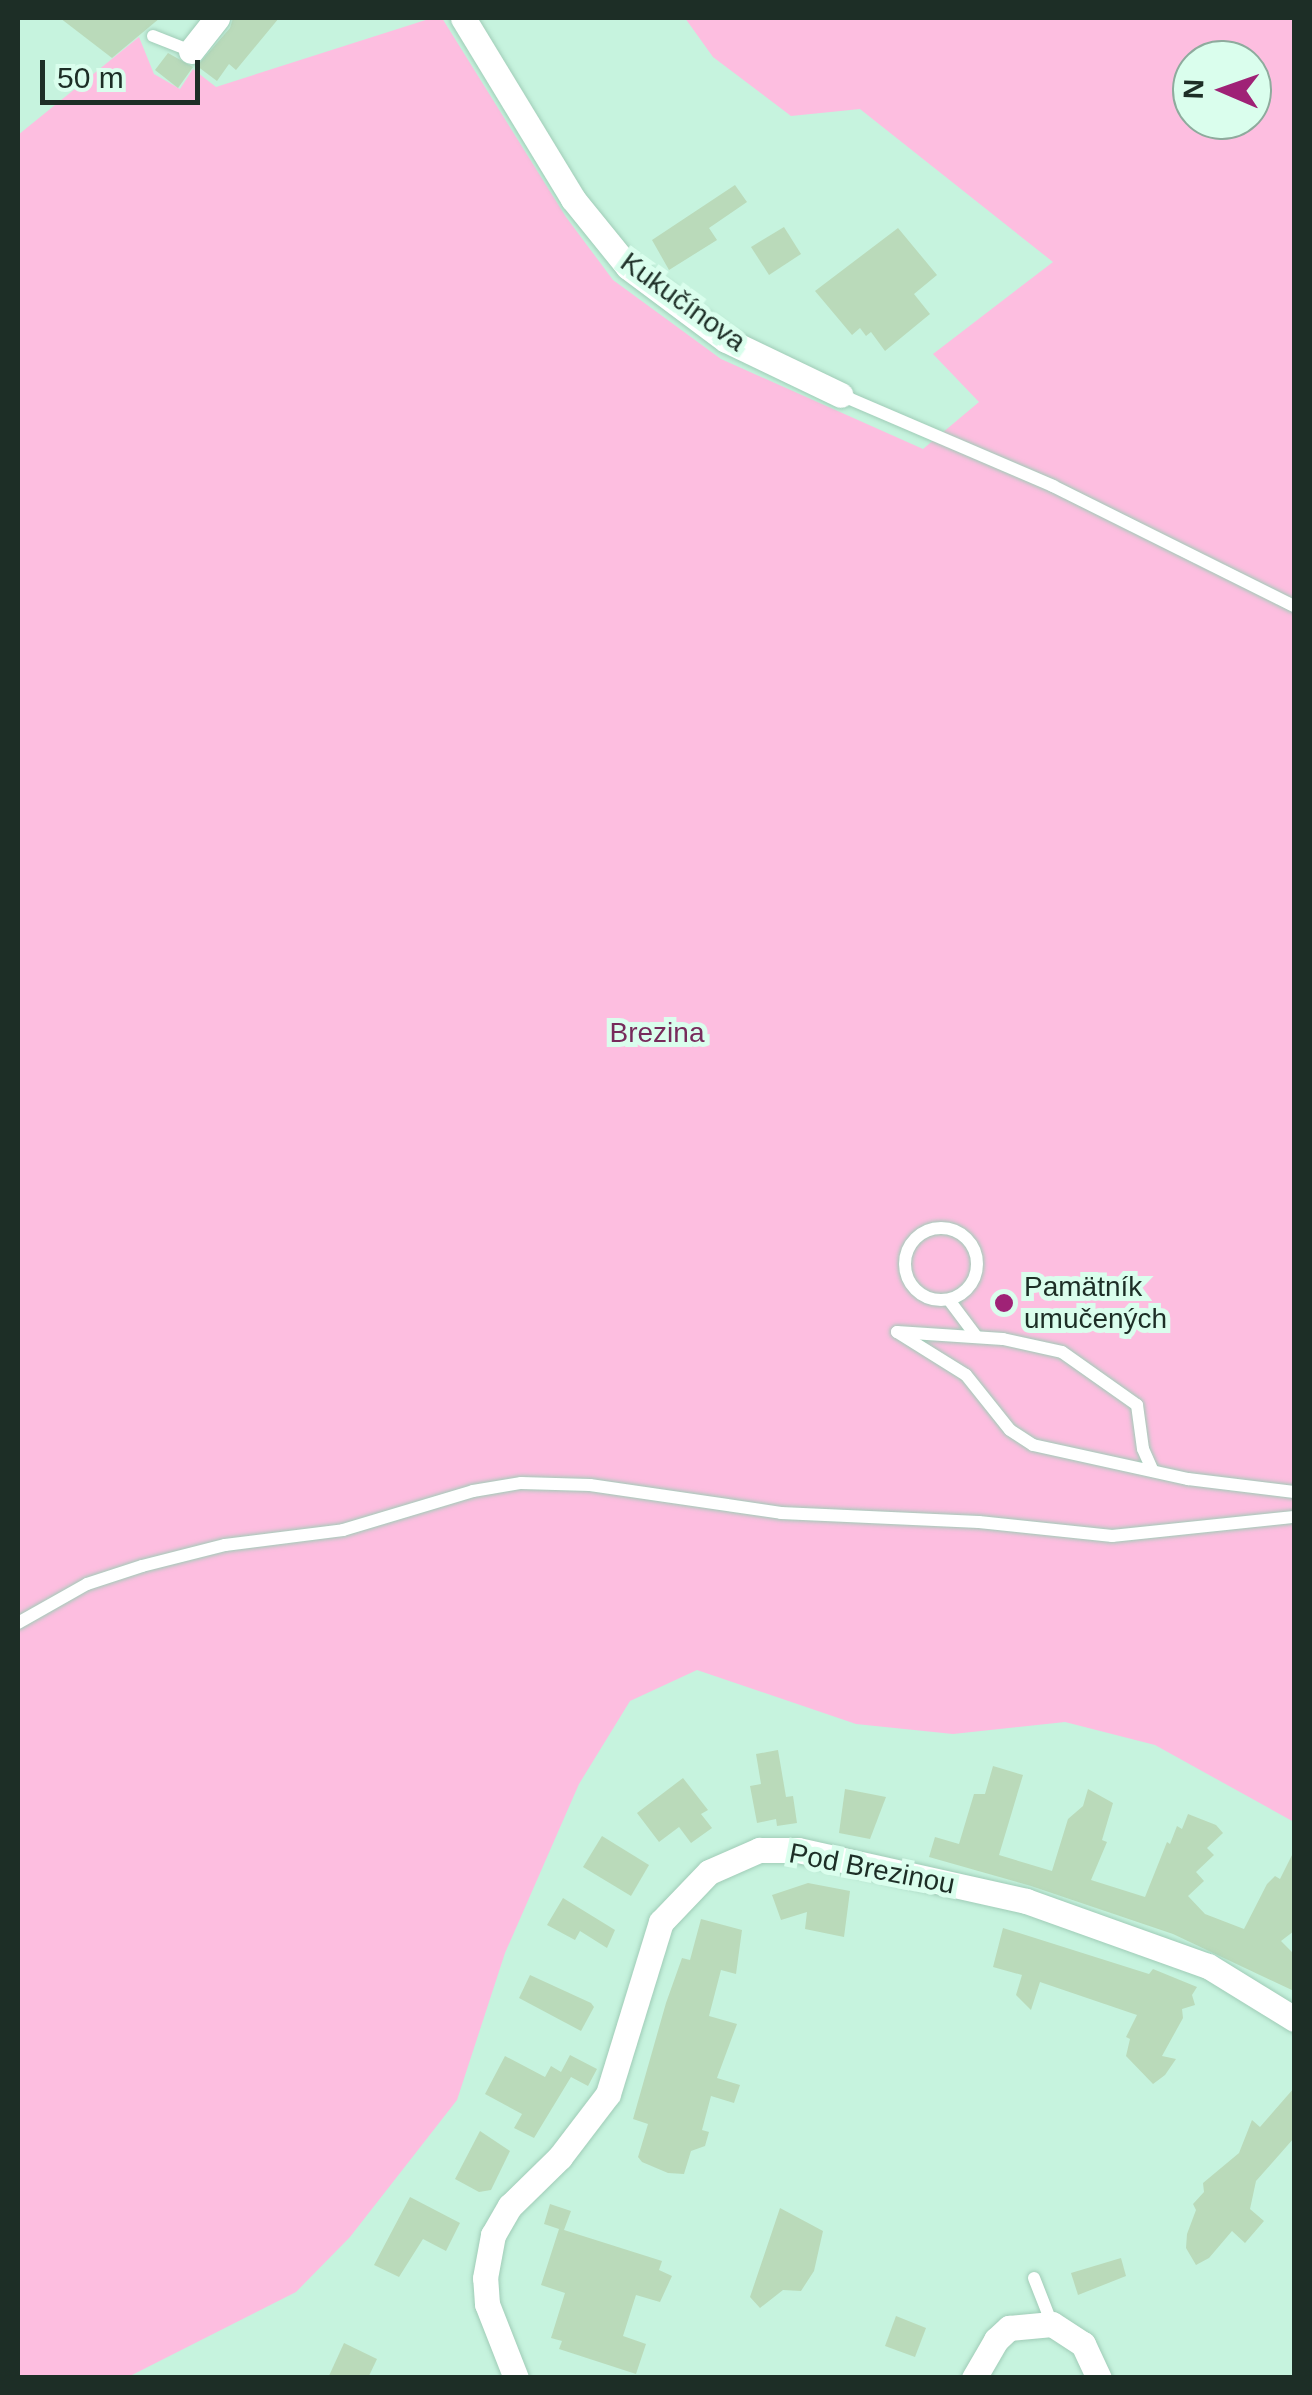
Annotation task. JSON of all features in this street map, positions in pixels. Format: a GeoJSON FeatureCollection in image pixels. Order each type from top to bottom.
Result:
{"type":"FeatureCollection","features":[{"type":"Feature","properties":{"kind":"street"},"geometry":{"type":"LineString","coordinates":[[190,51],[217,18]]}},
{"type":"Feature","properties":{"kind":"street","name":"Kukučínova"},"geometry":{"type":"LineString","coordinates":[[463,18],[573,199],[628,268],[726,340],[842,395]]}},
{"type":"Feature","properties":{"kind":"street","name":"Pod Brezinou"},"geometry":{"type":"LineString","coordinates":[[516,2378],[486,2328],[485,2278],[493,2235],[510,2206],[560,2156],[608,2094],[661,1922],[708,1872],[759,1850],[798,1850],[1026,1901],[1208,1966],[1294,2020]]}},
{"type":"Feature","properties":{"kind":"street"},"geometry":{"type":"LineString","coordinates":[[974,2378],[1008,2328],[1052,2324],[1083,2344],[1100,2378]]}},
{"type":"Feature","properties":{"kind":"lane"},"geometry":{"type":"LineString","coordinates":[[153,36],[190,51]]}},
{"type":"Feature","properties":{"kind":"lane"},"geometry":{"type":"LineString","coordinates":[[842,395],[1069,494],[1294,606]]}},
{"type":"Feature","properties":{"kind":"lane"},"geometry":{"type":"LineString","coordinates":[[949,1300],[973,1281],[977,1259],[960,1232],[930,1229],[907,1250],[905,1271],[922,1295],[949,1300],[976,1336]]}},
{"type":"Feature","properties":{"kind":"lane"},"geometry":{"type":"LineString","coordinates":[[1153,1471],[1142,1449],[1137,1405],[1062,1352],[976,1336],[897,1332],[966,1375],[1010,1430],[1033,1444],[1153,1471],[1248,1490],[1294,1492]]}},
{"type":"Feature","properties":{"kind":"lane"},"geometry":{"type":"LineString","coordinates":[[18,1622],[87,1584],[142,1566],[224,1545],[344,1530],[472,1491],[521,1483],[590,1484],[781,1513],[980,1522],[1112,1536],[1294,1516]]}},
{"type":"Feature","properties":{"kind":"lane"},"geometry":{"type":"LineString","coordinates":[[1034,2278],[1052,2324]]}},
{"type":"Feature","properties":{"kind":"green space","name":"Brezina"},"geometry":{"type":"Polygon","coordinates":[[[442,18],[566,217],[613,280],[721,359],[923,449],[979,402],[933,354],[1053,262],[860,109],[791,116],[713,57],[685,18],[1294,18],[1294,1822],[1155,1745],[1065,1722],[953,1734],[856,1724],[697,1670],[630,1701],[579,1784],[505,1953],[457,2100],[350,2237],[296,2292],[128,2377],[18,2378],[18,135],[139,37],[154,74],[180,89],[193,69],[216,87],[442,18]]]}},
{"type":"Feature","properties":{"kind":"building"},"geometry":{"type":"Polygon","coordinates":[[[60,18],[160,18],[112,58],[60,18]]]}},
{"type":"Feature","properties":{"kind":"building"},"geometry":{"type":"Polygon","coordinates":[[[233,18],[279,18],[236,70],[229,64],[217,81],[197,66],[230,28],[233,18]]]}},
{"type":"Feature","properties":{"kind":"building"},"geometry":{"type":"Polygon","coordinates":[[[168,53],[193,67],[178,88],[155,70],[168,53]]]}},
{"type":"Feature","properties":{"kind":"building"},"geometry":{"type":"Polygon","coordinates":[[[735,185],[747,202],[709,228],[717,240],[669,270],[652,240],[735,185]]]}},
{"type":"Feature","properties":{"kind":"building"},"geometry":{"type":"Polygon","coordinates":[[[784,227],[801,254],[769,275],[751,247],[784,227]]]}},
{"type":"Feature","properties":{"kind":"building"},"geometry":{"type":"Polygon","coordinates":[[[898,228],[937,275],[914,294],[930,314],[885,351],[871,332],[866,336],[860,328],[852,335],[815,291],[898,228]]]}},
{"type":"Feature","properties":{"kind":"building"},"geometry":{"type":"Polygon","coordinates":[[[778,1750],[786,1797],[793,1796],[797,1823],[777,1826],[776,1819],[757,1823],[750,1786],[761,1784],[756,1754],[778,1750]]]}},
{"type":"Feature","properties":{"kind":"building"},"geometry":{"type":"Polygon","coordinates":[[[993,1766],[1023,1775],[999,1855],[1052,1871],[1068,1819],[1083,1806],[1088,1789],[1113,1803],[1102,1840],[1107,1842],[1091,1880],[1145,1897],[1167,1842],[1170,1844],[1177,1826],[1182,1829],[1188,1814],[1216,1825],[1223,1833],[1207,1848],[1214,1855],[1196,1872],[1204,1881],[1188,1896],[1205,1914],[1244,1929],[1267,1884],[1275,1876],[1280,1879],[1294,1851],[1294,1931],[1281,1941],[1294,1954],[1294,1991],[1173,1934],[1031,1886],[929,1857],[935,1837],[959,1844],[974,1794],[985,1794],[993,1766]]]}},
{"type":"Feature","properties":{"kind":"building"},"geometry":{"type":"Polygon","coordinates":[[[683,1778],[708,1810],[701,1814],[712,1828],[691,1843],[679,1827],[659,1842],[637,1813],[683,1778]]]}},
{"type":"Feature","properties":{"kind":"building"},"geometry":{"type":"Polygon","coordinates":[[[845,1789],[886,1797],[870,1839],[839,1833],[845,1789]]]}},
{"type":"Feature","properties":{"kind":"building"},"geometry":{"type":"Polygon","coordinates":[[[602,1836],[649,1865],[631,1896],[583,1867],[602,1836]]]}},
{"type":"Feature","properties":{"kind":"building"},"geometry":{"type":"Polygon","coordinates":[[[808,1883],[850,1891],[844,1937],[805,1929],[807,1912],[781,1920],[772,1895],[808,1883]]]}},
{"type":"Feature","properties":{"kind":"building"},"geometry":{"type":"Polygon","coordinates":[[[563,1898],[615,1930],[607,1948],[580,1931],[575,1940],[547,1925],[563,1898]]]}},
{"type":"Feature","properties":{"kind":"building"},"geometry":{"type":"Polygon","coordinates":[[[701,1919],[742,1930],[736,1974],[721,1970],[709,2016],[737,2024],[717,2078],[740,2085],[734,2103],[711,2096],[702,2130],[709,2132],[705,2146],[691,2151],[684,2174],[668,2173],[638,2157],[648,2124],[633,2119],[666,2003],[682,1958],[690,1960],[701,1919]]]}},
{"type":"Feature","properties":{"kind":"building"},"geometry":{"type":"Polygon","coordinates":[[[1003,1928],[1149,1974],[1153,1969],[1197,1987],[1192,1995],[1195,2005],[1182,2009],[1183,2018],[1162,2056],[1176,2059],[1165,2075],[1153,2084],[1126,2056],[1130,2039],[1126,2037],[1137,2015],[1040,1982],[1031,2010],[1016,1995],[1022,1975],[993,1967],[1003,1928]]]}},
{"type":"Feature","properties":{"kind":"building"},"geometry":{"type":"Polygon","coordinates":[[[530,1975],[591,2003],[594,2007],[581,2031],[519,1998],[530,1975]]]}},
{"type":"Feature","properties":{"kind":"building"},"geometry":{"type":"Polygon","coordinates":[[[570,2055],[597,2069],[588,2086],[571,2077],[534,2138],[514,2128],[522,2114],[485,2094],[505,2056],[545,2077],[551,2066],[561,2072],[570,2055]]]}},
{"type":"Feature","properties":{"kind":"building"},"geometry":{"type":"Polygon","coordinates":[[[1294,2088],[1294,2138],[1256,2181],[1250,2209],[1264,2221],[1245,2243],[1232,2231],[1209,2258],[1196,2265],[1186,2248],[1187,2234],[1196,2210],[1193,2204],[1204,2192],[1203,2183],[1239,2153],[1252,2120],[1260,2127],[1294,2088]]]}},
{"type":"Feature","properties":{"kind":"building"},"geometry":{"type":"Polygon","coordinates":[[[480,2131],[510,2151],[491,2190],[479,2192],[455,2179],[480,2131]]]}},
{"type":"Feature","properties":{"kind":"building"},"geometry":{"type":"Polygon","coordinates":[[[410,2197],[460,2223],[446,2251],[423,2239],[399,2277],[374,2265],[410,2197]]]}},
{"type":"Feature","properties":{"kind":"building"},"geometry":{"type":"Polygon","coordinates":[[[550,2204],[571,2211],[564,2230],[662,2261],[659,2270],[672,2276],[660,2302],[636,2295],[623,2336],[646,2344],[636,2374],[559,2349],[562,2341],[551,2338],[565,2293],[541,2285],[559,2229],[544,2224],[550,2204]]]}},
{"type":"Feature","properties":{"kind":"building"},"geometry":{"type":"Polygon","coordinates":[[[780,2208],[823,2231],[814,2271],[801,2291],[783,2290],[760,2308],[750,2297],[780,2208]]]}},
{"type":"Feature","properties":{"kind":"building"},"geometry":{"type":"Polygon","coordinates":[[[1121,2258],[1126,2276],[1078,2295],[1071,2273],[1121,2258]]]}},
{"type":"Feature","properties":{"kind":"building"},"geometry":{"type":"Polygon","coordinates":[[[896,2316],[926,2328],[915,2357],[885,2346],[896,2316]]]}},
{"type":"Feature","properties":{"kind":"building"},"geometry":{"type":"Polygon","coordinates":[[[344,2343],[377,2359],[368,2378],[328,2378],[344,2343]]]}},
{"type":"Feature","properties":{"kind":"place","name":"Pamätník umučených"},"geometry":{"type":"Point","coordinates":[1004,1303]}}]}
